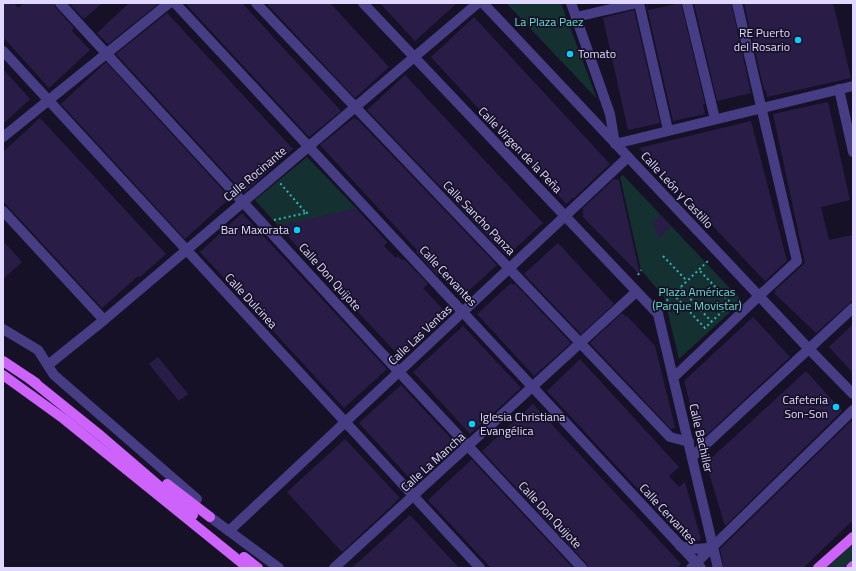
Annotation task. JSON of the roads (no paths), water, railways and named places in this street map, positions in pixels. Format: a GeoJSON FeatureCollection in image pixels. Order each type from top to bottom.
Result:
{"type":"FeatureCollection","features":[{"type":"Feature","properties":{"kind":"main road"},"geometry":{"type":"LineString","coordinates":[[3,360],[210,517]]}},
{"type":"Feature","properties":{"kind":"main road"},"geometry":{"type":"LineString","coordinates":[[3,375],[64,419],[248,568]]}},
{"type":"Feature","properties":{"kind":"main road"},"geometry":{"type":"LineString","coordinates":[[30,379],[258,568]]}},
{"type":"Feature","properties":{"kind":"main road"},"geometry":{"type":"LineString","coordinates":[[818,568],[853,536]]}},
{"type":"Feature","properties":{"kind":"street","name":"Calle Don Quijote"},"geometry":{"type":"LineString","coordinates":[[60,3],[399,372],[582,568]]}},
{"type":"Feature","properties":{"kind":"street"},"geometry":{"type":"LineString","coordinates":[[3,137],[169,3]]}},
{"type":"Feature","properties":{"kind":"street","name":"Calle Cervantes"},"geometry":{"type":"LineString","coordinates":[[175,3],[533,387],[680,546],[696,566]]}},
{"type":"Feature","properties":{"kind":"street","name":"Calle Sancho Panza"},"geometry":{"type":"LineString","coordinates":[[256,3],[670,437],[689,442]]}},
{"type":"Feature","properties":{"kind":"street","name":"Calle Virgen de la Peña"},"geometry":{"type":"LineString","coordinates":[[363,3],[658,314]]}},
{"type":"Feature","properties":{"kind":"street","name":"Calle Rocinante"},"geometry":{"type":"LineString","coordinates":[[48,365],[104,320],[478,3]]}},
{"type":"Feature","properties":{"kind":"street","name":"Calle León y Castillo"},"geometry":{"type":"LineString","coordinates":[[483,3],[853,394]]}},
{"type":"Feature","properties":{"kind":"street"},"geometry":{"type":"LineString","coordinates":[[571,3],[610,114],[615,144],[853,86]]}},
{"type":"Feature","properties":{"kind":"street"},"geometry":{"type":"LineString","coordinates":[[576,17],[638,3],[668,130]]}},
{"type":"Feature","properties":{"kind":"street"},"geometry":{"type":"LineString","coordinates":[[688,3],[715,119]]}},
{"type":"Feature","properties":{"kind":"street"},"geometry":{"type":"LineString","coordinates":[[674,378],[797,261],[737,3]]}},
{"type":"Feature","properties":{"kind":"street","name":"Calle Dulcinea"},"geometry":{"type":"LineString","coordinates":[[3,51],[480,568]]}},
{"type":"Feature","properties":{"kind":"street"},"geometry":{"type":"LineString","coordinates":[[839,89],[853,152]]}},
{"type":"Feature","properties":{"kind":"street","name":"Calle Las Ventas"},"geometry":{"type":"LineString","coordinates":[[230,531],[628,157]]}},
{"type":"Feature","properties":{"kind":"street"},"geometry":{"type":"LineString","coordinates":[[3,211],[104,320]]}},
{"type":"Feature","properties":{"kind":"street","name":"Calle La Mancha"},"geometry":{"type":"LineString","coordinates":[[334,568],[414,497],[636,292]]}},
{"type":"Feature","properties":{"kind":"street"},"geometry":{"type":"LineString","coordinates":[[692,457],[853,308]]}},
{"type":"Feature","properties":{"kind":"street","name":"Calle Bachiller"},"geometry":{"type":"LineString","coordinates":[[658,314],[718,568]]}},
{"type":"Feature","properties":{"kind":"street"},"geometry":{"type":"LineString","coordinates":[[3,329],[38,350],[54,375],[197,499]]}},
{"type":"Feature","properties":{"kind":"street"},"geometry":{"type":"LineString","coordinates":[[696,566],[713,547],[853,410]]}},
{"type":"Feature","properties":{"kind":"street"},"geometry":{"type":"LineString","coordinates":[[210,517],[279,568]]}},
{"type":"Feature","properties":{"kind":"street"},"geometry":{"type":"LineString","coordinates":[[680,546],[694,550],[713,547]]}},
{"type":"Feature","properties":{"kind":"place","name":"RE Puerto del Rosario"},"geometry":{"type":"Point","coordinates":[798,40]}},
{"type":"Feature","properties":{"kind":"place","name":"Tomato"},"geometry":{"type":"Point","coordinates":[570,54]}},
{"type":"Feature","properties":{"kind":"place","name":"Bar Maxorata"},"geometry":{"type":"Point","coordinates":[297,230]}},
{"type":"Feature","properties":{"kind":"place","name":"Cafeteria Son-Son"},"geometry":{"type":"Point","coordinates":[836,407]}},
{"type":"Feature","properties":{"kind":"place","name":"Iglesia Christiana Evangélica"},"geometry":{"type":"Point","coordinates":[472,424]}},
{"type":"Feature","properties":{"kind":"park label","name":"La Plaza Paez"},"geometry":{"type":"Point","coordinates":[549,22]}},
{"type":"Feature","properties":{"kind":"park label","name":"Plaza Américas (Parque Movistar)"},"geometry":{"type":"Point","coordinates":[697,299]}}]}
